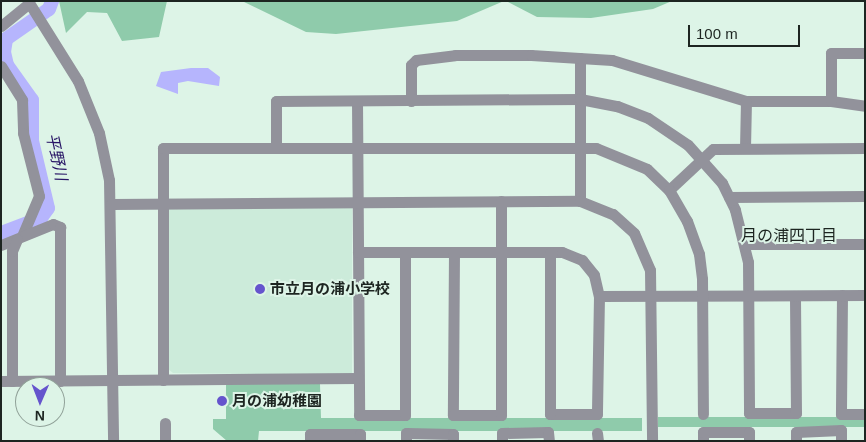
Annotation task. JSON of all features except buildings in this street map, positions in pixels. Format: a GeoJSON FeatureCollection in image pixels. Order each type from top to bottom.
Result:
{"type":"FeatureCollection","features":[{"type":"Feature","properties":{"kind":"street"},"geometry":{"type":"LineString","coordinates":[[1,26],[29,2],[78,81],[99,133],[111,204],[114,441]]}},
{"type":"Feature","properties":{"kind":"street"},"geometry":{"type":"LineString","coordinates":[[831,101],[831,53],[865,54]]}},
{"type":"Feature","properties":{"kind":"street"},"geometry":{"type":"LineString","coordinates":[[411,101],[411,65],[416,60],[455,55],[612,60],[746,101],[831,101],[865,106]]}},
{"type":"Feature","properties":{"kind":"street"},"geometry":{"type":"LineString","coordinates":[[580,58],[580,201]]}},
{"type":"Feature","properties":{"kind":"street"},"geometry":{"type":"LineString","coordinates":[[1,66],[22,100],[22,132],[38,196],[37,209],[12,251],[7,381]]}},
{"type":"Feature","properties":{"kind":"street"},"geometry":{"type":"LineString","coordinates":[[276,147],[276,101],[580,98],[648,118],[688,145],[729,197],[744,244],[748,296],[749,413],[796,413],[795,296]]}},
{"type":"Feature","properties":{"kind":"street"},"geometry":{"type":"LineString","coordinates":[[357,101],[359,415],[405,416],[405,252]]}},
{"type":"Feature","properties":{"kind":"street"},"geometry":{"type":"LineString","coordinates":[[745,148],[746,101]]}},
{"type":"Feature","properties":{"kind":"street"},"geometry":{"type":"LineString","coordinates":[[163,380],[163,148],[580,147],[632,161],[669,190],[699,254],[702,296],[703,414]]}},
{"type":"Feature","properties":{"kind":"street"},"geometry":{"type":"LineString","coordinates":[[669,190],[703,163],[713,149],[865,148]]}},
{"type":"Feature","properties":{"kind":"street"},"geometry":{"type":"LineString","coordinates":[[729,197],[865,196]]}},
{"type":"Feature","properties":{"kind":"street"},"geometry":{"type":"LineString","coordinates":[[111,204],[358,200],[580,201],[613,214],[634,233],[650,270],[652,441]]}},
{"type":"Feature","properties":{"kind":"street"},"geometry":{"type":"LineString","coordinates":[[454,252],[453,415],[500,415],[502,201]]}},
{"type":"Feature","properties":{"kind":"street"},"geometry":{"type":"LineString","coordinates":[[1,245],[53,224],[60,226],[60,377]]}},
{"type":"Feature","properties":{"kind":"street"},"geometry":{"type":"LineString","coordinates":[[744,244],[865,244]]}},
{"type":"Feature","properties":{"kind":"street"},"geometry":{"type":"LineString","coordinates":[[358,252],[550,253],[582,260],[594,275],[598,296],[597,414],[550,414],[550,253]]}},
{"type":"Feature","properties":{"kind":"street"},"geometry":{"type":"LineString","coordinates":[[842,295],[841,414],[865,414]]}},
{"type":"Feature","properties":{"kind":"street"},"geometry":{"type":"LineString","coordinates":[[598,296],[865,295]]}},
{"type":"Feature","properties":{"kind":"street"},"geometry":{"type":"LineString","coordinates":[[65,381],[358,378]]}},
{"type":"Feature","properties":{"kind":"street"},"geometry":{"type":"LineString","coordinates":[[165,424],[165,441]]}},
{"type":"Feature","properties":{"kind":"street"},"geometry":{"type":"LineString","coordinates":[[796,441],[796,432],[841,430],[841,441]]}},
{"type":"Feature","properties":{"kind":"street"},"geometry":{"type":"LineString","coordinates":[[502,441],[502,433],[548,432],[549,441]]}},
{"type":"Feature","properties":{"kind":"street"},"geometry":{"type":"LineString","coordinates":[[703,441],[703,432],[749,432],[749,441]]}},
{"type":"Feature","properties":{"kind":"street"},"geometry":{"type":"LineString","coordinates":[[406,441],[406,433],[453,434],[453,441]]}},
{"type":"Feature","properties":{"kind":"street"},"geometry":{"type":"LineString","coordinates":[[310,441],[310,434],[360,434],[360,441]]}},
{"type":"Feature","properties":{"kind":"shaded area","name":"市立月の浦小学校"},"geometry":{"type":"Polygon","coordinates":[[[352,205],[352,375],[173,373],[168,369],[165,209],[352,205]]]}},
{"type":"Feature","properties":{"kind":"green space"},"geometry":{"type":"Polygon","coordinates":[[[59,1],[167,1],[159,37],[122,41],[107,13],[87,12],[66,33],[59,1]]]}},
{"type":"Feature","properties":{"kind":"green space"},"geometry":{"type":"Polygon","coordinates":[[[242,1],[504,1],[457,21],[336,34],[306,32],[242,1]]]}},
{"type":"Feature","properties":{"kind":"green space"},"geometry":{"type":"Polygon","coordinates":[[[506,1],[672,1],[653,9],[591,18],[537,17],[506,1]]]}},
{"type":"Feature","properties":{"kind":"green space"},"geometry":{"type":"Polygon","coordinates":[[[226,384],[320,384],[321,418],[642,418],[642,431],[259,431],[258,441],[227,441],[213,429],[213,419],[226,419],[226,384]]]}},
{"type":"Feature","properties":{"kind":"green space"},"geometry":{"type":"Polygon","coordinates":[[[658,417],[865,417],[865,427],[658,427],[658,417]]]}},
{"type":"Feature","properties":{"kind":"water"},"geometry":{"type":"Polygon","coordinates":[[[208,68],[220,77],[219,86],[188,81],[178,83],[178,94],[156,86],[161,72],[208,68]]]}},
{"type":"Feature","properties":{"kind":"waterway","name":"平野川"},"geometry":{"type":"LineString","coordinates":[[1,233],[41,218],[48,208],[32,141],[32,100],[7,65],[4,52],[6,39],[49,9],[52,1]]}},
{"type":"Feature","properties":{"kind":"place","name":"市立月の浦小学校"},"geometry":{"type":"Point","coordinates":[260,289]}},
{"type":"Feature","properties":{"kind":"place","name":"月の浦幼稚園"},"geometry":{"type":"Point","coordinates":[222,401]}},
{"type":"Feature","properties":{"kind":"district","name":"月の浦四丁目"},"geometry":{"type":"Point","coordinates":[789,236]}}]}
